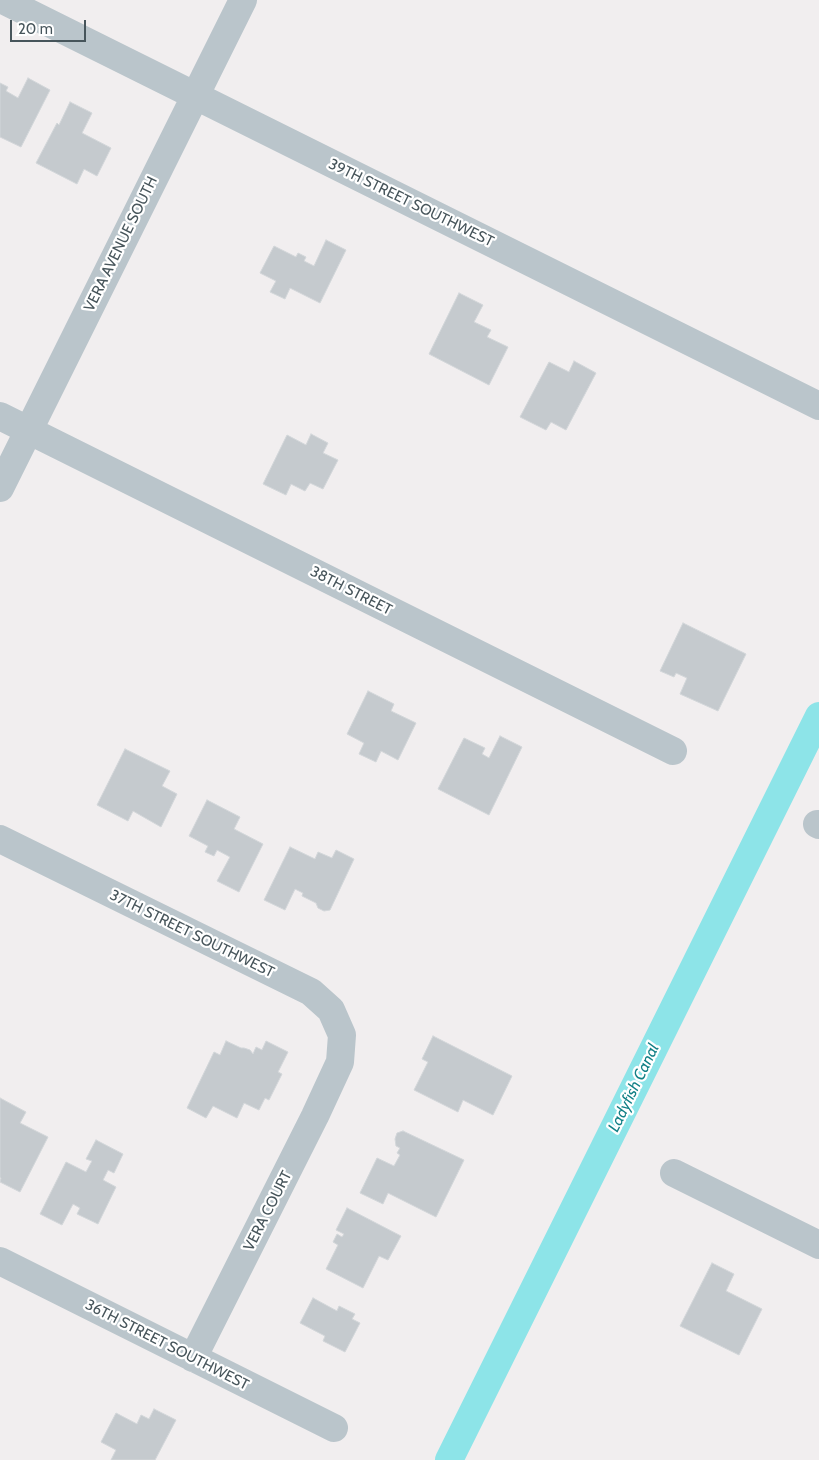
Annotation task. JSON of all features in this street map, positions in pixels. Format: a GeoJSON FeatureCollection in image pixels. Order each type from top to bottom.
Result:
{"type":"FeatureCollection","features":[{"type":"Feature","properties":{"kind":"street","name":"39TH STREET SOUTHWEST"},"geometry":{"type":"LineString","coordinates":[[3,0],[819,406]]}},
{"type":"Feature","properties":{"kind":"street","name":"VERA AVENUE SOUTH"},"geometry":{"type":"LineString","coordinates":[[0,488],[242,0]]}},
{"type":"Feature","properties":{"kind":"street","name":"38TH STREET"},"geometry":{"type":"LineString","coordinates":[[0,416],[672,752]]}},
{"type":"Feature","properties":{"kind":"street","name":"37TH STREET SOUTHWEST"},"geometry":{"type":"LineString","coordinates":[[0,839],[311,992],[331,1010],[335,1018],[342,1035],[340,1062]]}},
{"type":"Feature","properties":{"kind":"street","name":"VERA COURT"},"geometry":{"type":"LineString","coordinates":[[194,1358],[340,1062]]}},
{"type":"Feature","properties":{"kind":"street"},"geometry":{"type":"LineString","coordinates":[[674,1173],[819,1245]]}},
{"type":"Feature","properties":{"kind":"street","name":"36TH STREET SOUTHWEST"},"geometry":{"type":"LineString","coordinates":[[0,1261],[334,1428]]}},
{"type":"Feature","properties":{"kind":"building"},"geometry":{"type":"Polygon","coordinates":[[[28,78],[50,90],[21,147],[0,137],[0,83],[8,87],[6,91],[18,98],[28,78]]]}},
{"type":"Feature","properties":{"kind":"building"},"geometry":{"type":"Polygon","coordinates":[[[70,102],[92,113],[82,133],[111,148],[97,176],[84,169],[77,184],[36,163],[57,123],[59,125],[70,102]]]}},
{"type":"Feature","properties":{"kind":"building"},"geometry":{"type":"Polygon","coordinates":[[[326,240],[346,250],[320,303],[290,288],[285,299],[270,292],[276,281],[260,273],[274,246],[296,257],[298,253],[306,257],[304,261],[314,266],[326,240]]]}},
{"type":"Feature","properties":{"kind":"building"},"geometry":{"type":"Polygon","coordinates":[[[459,293],[483,305],[474,322],[491,330],[487,337],[508,347],[489,385],[429,354],[459,293]]]}},
{"type":"Feature","properties":{"kind":"building"},"geometry":{"type":"Polygon","coordinates":[[[574,361],[596,373],[566,430],[551,422],[546,430],[520,417],[549,362],[569,372],[574,361]]]}},
{"type":"Feature","properties":{"kind":"building"},"geometry":{"type":"Polygon","coordinates":[[[311,434],[328,443],[323,453],[338,460],[323,489],[310,483],[305,491],[291,484],[286,495],[263,484],[287,435],[306,445],[311,434]]]}},
{"type":"Feature","properties":{"kind":"building"},"geometry":{"type":"Polygon","coordinates":[[[683,623],[746,654],[718,711],[680,694],[687,678],[676,673],[674,677],[660,671],[683,623]]]}},
{"type":"Feature","properties":{"kind":"building"},"geometry":{"type":"Polygon","coordinates":[[[368,691],[394,704],[391,711],[416,723],[398,760],[381,751],[376,762],[359,754],[364,743],[347,734],[368,691]]]}},
{"type":"Feature","properties":{"kind":"building"},"geometry":{"type":"Polygon","coordinates":[[[500,736],[522,747],[489,815],[438,789],[464,738],[485,748],[482,754],[489,758],[500,736]]]}},
{"type":"Feature","properties":{"kind":"building"},"geometry":{"type":"Polygon","coordinates":[[[125,749],[170,771],[162,786],[177,794],[161,827],[133,811],[128,821],[97,805],[125,749]]]}},
{"type":"Feature","properties":{"kind":"building"},"geometry":{"type":"Polygon","coordinates":[[[207,800],[240,817],[234,829],[263,844],[239,892],[217,881],[230,857],[217,850],[214,856],[205,852],[208,846],[189,836],[207,800]]]}},
{"type":"Feature","properties":{"kind":"building"},"geometry":{"type":"Polygon","coordinates":[[[290,847],[315,859],[318,852],[332,858],[336,850],[354,859],[330,910],[324,911],[318,908],[316,903],[302,896],[303,893],[295,889],[285,910],[264,900],[290,847]]]}},
{"type":"Feature","properties":{"kind":"building"},"geometry":{"type":"Polygon","coordinates":[[[433,1036],[512,1076],[493,1115],[463,1100],[458,1112],[414,1090],[428,1062],[422,1059],[433,1036]]]}},
{"type":"Feature","properties":{"kind":"building"},"geometry":{"type":"Polygon","coordinates":[[[226,1041],[250,1050],[253,1054],[256,1047],[262,1050],[266,1041],[288,1052],[278,1072],[282,1074],[269,1100],[265,1098],[259,1110],[244,1103],[237,1118],[213,1106],[206,1118],[187,1108],[214,1052],[220,1055],[226,1041]]]}},
{"type":"Feature","properties":{"kind":"building"},"geometry":{"type":"Polygon","coordinates":[[[0,1098],[26,1112],[20,1123],[48,1137],[20,1192],[0,1182],[0,1098]]]}},
{"type":"Feature","properties":{"kind":"building"},"geometry":{"type":"Polygon","coordinates":[[[403,1131],[464,1160],[436,1217],[388,1193],[383,1204],[360,1193],[377,1158],[394,1166],[400,1155],[397,1153],[400,1148],[396,1146],[395,1139],[397,1133],[403,1131]]]}},
{"type":"Feature","properties":{"kind":"building"},"geometry":{"type":"Polygon","coordinates":[[[96,1140],[123,1154],[114,1173],[108,1170],[103,1180],[116,1187],[98,1224],[77,1214],[80,1208],[73,1204],[62,1225],[40,1214],[66,1162],[86,1172],[92,1161],[86,1159],[96,1140]]]}},
{"type":"Feature","properties":{"kind":"building"},"geometry":{"type":"Polygon","coordinates":[[[347,1208],[401,1236],[388,1260],[379,1256],[363,1288],[326,1269],[338,1245],[333,1242],[337,1234],[342,1237],[344,1234],[336,1230],[347,1208]]]}},
{"type":"Feature","properties":{"kind":"building"},"geometry":{"type":"Polygon","coordinates":[[[712,1263],[734,1274],[726,1291],[762,1309],[739,1355],[680,1326],[712,1263]]]}},
{"type":"Feature","properties":{"kind":"building"},"geometry":{"type":"Polygon","coordinates":[[[313,1298],[337,1311],[339,1306],[355,1314],[352,1319],[360,1323],[345,1352],[323,1341],[325,1336],[300,1323],[313,1298]]]}},
{"type":"Feature","properties":{"kind":"building"},"geometry":{"type":"Polygon","coordinates":[[[154,1409],[176,1420],[155,1460],[111,1460],[116,1450],[101,1442],[116,1413],[137,1424],[141,1415],[149,1419],[154,1409]]]}},
{"type":"Feature","properties":{"kind":"waterway","name":"Ladyfish Canal"},"geometry":{"type":"LineString","coordinates":[[449,1460],[819,716]]}}]}
